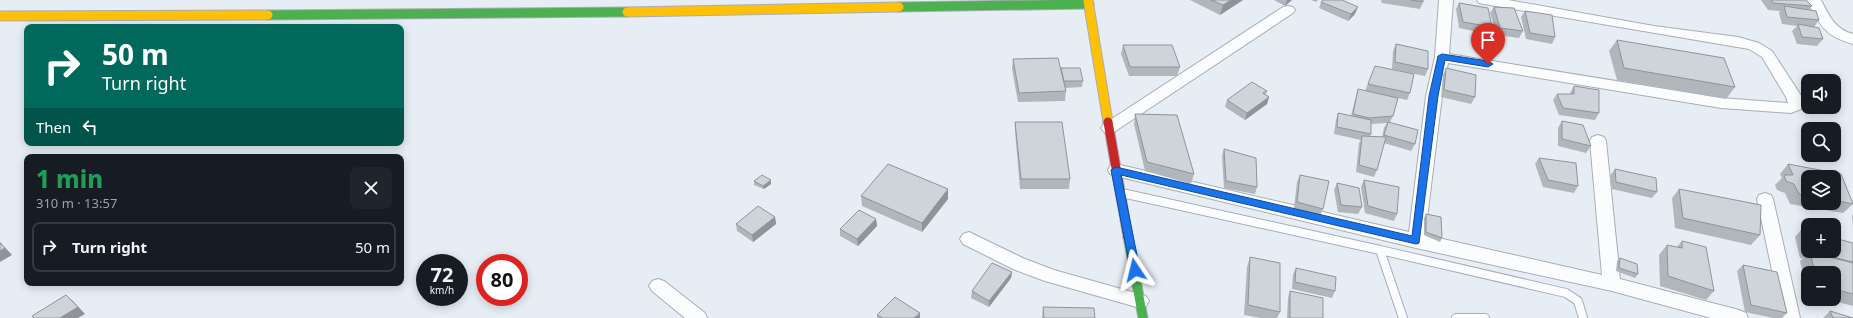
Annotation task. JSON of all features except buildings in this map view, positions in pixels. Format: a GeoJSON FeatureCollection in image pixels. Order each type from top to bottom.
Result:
{"type":"FeatureCollection","features":[{"type":"Feature","properties":{"kind":"main road"},"geometry":{"type":"LineString","coordinates":[[0,16],[578,13],[1091,1],[1109,128],[1142,310]]}},
{"type":"Feature","properties":{"kind":"street"},"geometry":{"type":"LineString","coordinates":[[1416,241],[1434,96],[1442,56],[1444,10],[1446,0]]}},
{"type":"Feature","properties":{"kind":"street"},"geometry":{"type":"LineString","coordinates":[[1442,56],[1721,103],[1791,108],[1796,105],[1794,98],[1767,54],[1754,46],[1738,42],[1654,30],[1484,0]]}},
{"type":"Feature","properties":{"kind":"street"},"geometry":{"type":"LineString","coordinates":[[1814,0],[1829,28],[1838,35],[1853,39]]}},
{"type":"Feature","properties":{"kind":"street"},"geometry":{"type":"LineString","coordinates":[[1109,128],[1288,10]]}},
{"type":"Feature","properties":{"kind":"street"},"geometry":{"type":"LineString","coordinates":[[1598,141],[1612,284]]}},
{"type":"Feature","properties":{"kind":"street"},"geometry":{"type":"LineString","coordinates":[[1116,170],[1416,241],[1612,284],[1739,318]]}},
{"type":"Feature","properties":{"kind":"street"},"geometry":{"type":"LineString","coordinates":[[1765,199],[1791,318]]}},
{"type":"Feature","properties":{"kind":"street"},"geometry":{"type":"LineString","coordinates":[[968,239],[1019,264],[1142,310]]}},
{"type":"Feature","properties":{"kind":"street"},"geometry":{"type":"LineString","coordinates":[[658,286],[698,318]]}},
{"type":"Feature","properties":{"kind":"lane"},"geometry":{"type":"LineString","coordinates":[[1121,193],[1528,282],[1566,293],[1578,301],[1583,318]]}},
{"type":"Feature","properties":{"kind":"lane"},"geometry":{"type":"LineString","coordinates":[[1380,250],[1404,318]]}},
{"type":"Feature","properties":{"kind":"lane"},"geometry":{"type":"LineString","coordinates":[[1456,318],[1485,318]]}},
{"type":"Feature","properties":{"kind":"traffic: fast"},"geometry":{"type":"LineString","coordinates":[[899,7],[1089,4]]}},
{"type":"Feature","properties":{"kind":"traffic: fast"},"geometry":{"type":"LineString","coordinates":[[268,15],[627,12]]}},
{"type":"Feature","properties":{"kind":"traffic: fast"},"geometry":{"type":"LineString","coordinates":[[1128,237],[1143,318]]}},
{"type":"Feature","properties":{"kind":"traffic: slow"},"geometry":{"type":"LineString","coordinates":[[1088,0],[1108,122]]}},
{"type":"Feature","properties":{"kind":"traffic: slow"},"geometry":{"type":"LineString","coordinates":[[627,12],[899,7]]}},
{"type":"Feature","properties":{"kind":"traffic: slow"},"geometry":{"type":"LineString","coordinates":[[0,16],[268,15]]}},
{"type":"Feature","properties":{"kind":"traffic: jam"},"geometry":{"type":"LineString","coordinates":[[1108,122],[1128,237]]}},
{"type":"Feature","properties":{"kind":"route"},"geometry":{"type":"LineString","coordinates":[[1135,270],[1116,170],[1416,241],[1429,147],[1434,96],[1442,56],[1488,64]]}}]}
